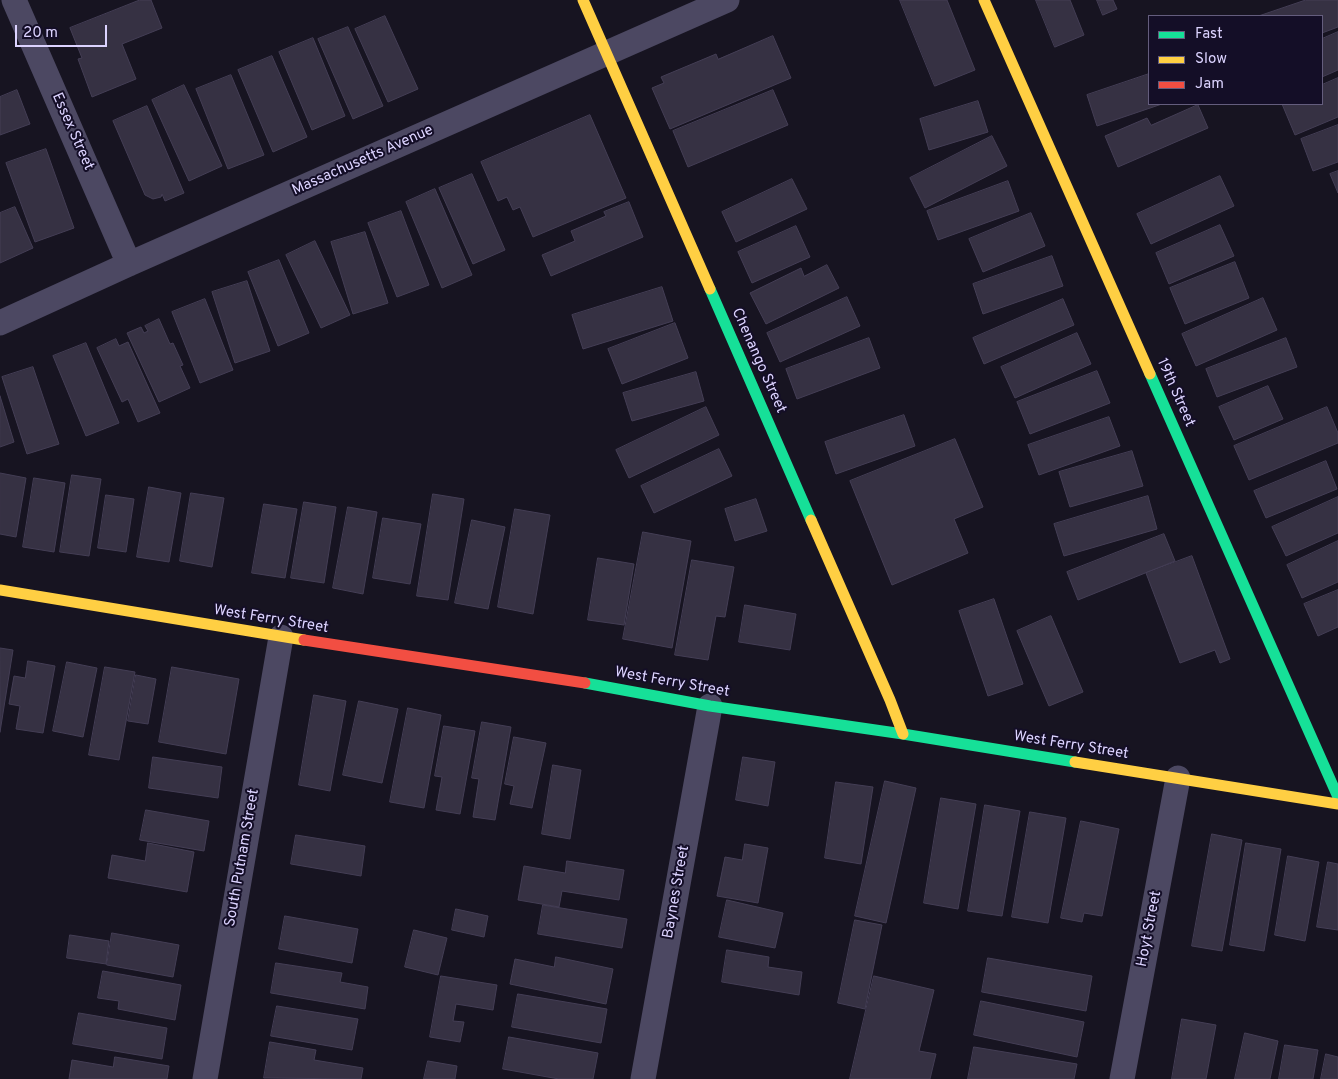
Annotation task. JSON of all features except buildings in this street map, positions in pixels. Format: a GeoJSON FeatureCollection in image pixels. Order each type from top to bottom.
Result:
{"type":"FeatureCollection","features":[{"type":"Feature","properties":{"kind":"street","name":"Essex Street"},"geometry":{"type":"LineString","coordinates":[[14,0],[129,264]]}},
{"type":"Feature","properties":{"kind":"street","name":"Chenango Street"},"geometry":{"type":"LineString","coordinates":[[582,0],[890,700],[903,734]]}},
{"type":"Feature","properties":{"kind":"street","name":"Massachusetts Avenue"},"geometry":{"type":"LineString","coordinates":[[0,323],[129,264],[727,0]]}},
{"type":"Feature","properties":{"kind":"street","name":"19th Street"},"geometry":{"type":"LineString","coordinates":[[984,0],[1338,797]]}},
{"type":"Feature","properties":{"kind":"street","name":"West Ferry Street"},"geometry":{"type":"LineString","coordinates":[[0,590],[281,637],[585,683],[710,706],[903,734],[1338,804]]}},
{"type":"Feature","properties":{"kind":"street","name":"South Putnam Street"},"geometry":{"type":"LineString","coordinates":[[204,1079],[281,637]]}},
{"type":"Feature","properties":{"kind":"street","name":"Baynes Street"},"geometry":{"type":"LineString","coordinates":[[644,1079],[710,706]]}},
{"type":"Feature","properties":{"kind":"street","name":"Hoyt Street"},"geometry":{"type":"LineString","coordinates":[[1122,1079],[1178,778]]}},
{"type":"Feature","properties":{"kind":"traffic: fast"},"geometry":{"type":"LineString","coordinates":[[710,289],[811,520]]}},
{"type":"Feature","properties":{"kind":"traffic: fast"},"geometry":{"type":"LineString","coordinates":[[1150,374],[1338,797]]}},
{"type":"Feature","properties":{"kind":"traffic: fast"},"geometry":{"type":"LineString","coordinates":[[585,683],[710,706],[903,734],[1075,762]]}},
{"type":"Feature","properties":{"kind":"traffic: slow"},"geometry":{"type":"LineString","coordinates":[[583,0],[710,289]]}},
{"type":"Feature","properties":{"kind":"traffic: slow"},"geometry":{"type":"LineString","coordinates":[[984,0],[1150,374]]}},
{"type":"Feature","properties":{"kind":"traffic: slow"},"geometry":{"type":"LineString","coordinates":[[811,520],[903,734]]}},
{"type":"Feature","properties":{"kind":"traffic: slow"},"geometry":{"type":"LineString","coordinates":[[0,590],[304,640]]}},
{"type":"Feature","properties":{"kind":"traffic: slow"},"geometry":{"type":"LineString","coordinates":[[1075,762],[1338,804]]}},
{"type":"Feature","properties":{"kind":"traffic: jam"},"geometry":{"type":"LineString","coordinates":[[304,640],[585,683]]}}]}
